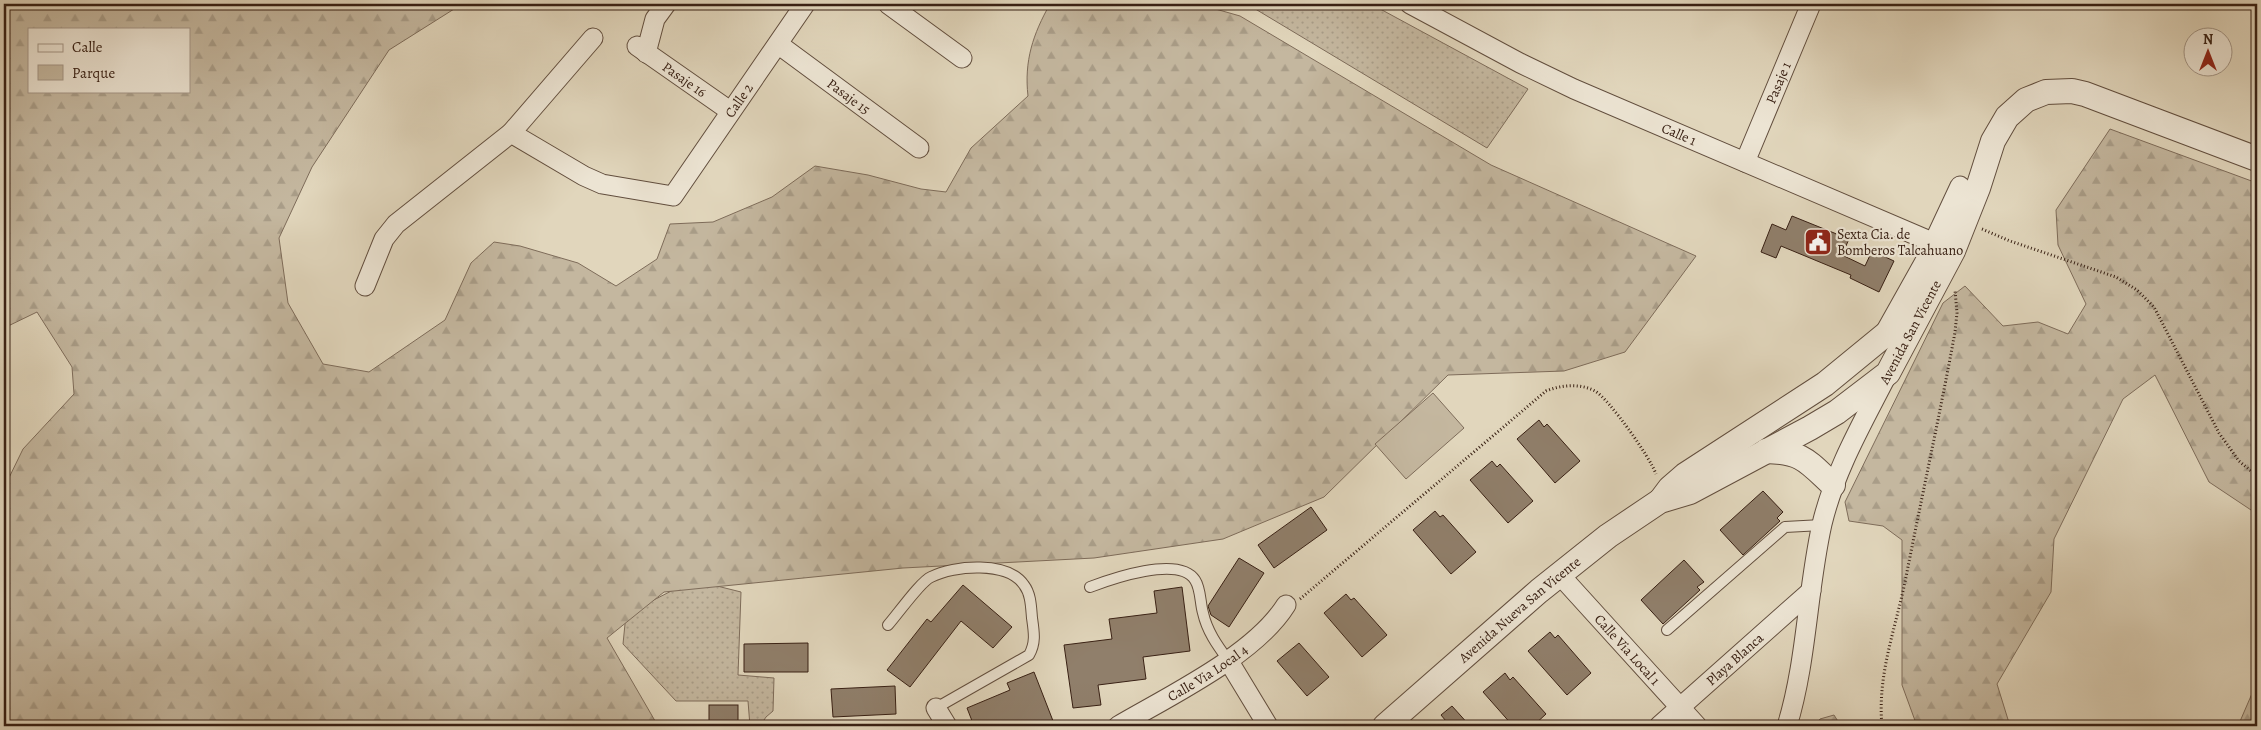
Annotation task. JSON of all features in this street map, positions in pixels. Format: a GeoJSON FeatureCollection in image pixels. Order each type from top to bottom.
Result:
{"type":"FeatureCollection","features":[{"type":"Feature","properties":{"kind":"street","name":"Pasaje 16"},"geometry":{"type":"LineString","coordinates":[[666,4],[655,19],[642,49],[730,111]]}},
{"type":"Feature","properties":{"kind":"street","name":"Calle 2"},"geometry":{"type":"LineString","coordinates":[[511,133],[584,176],[602,184],[673,196],[805,4]]}},
{"type":"Feature","properties":{"kind":"street"},"geometry":{"type":"LineString","coordinates":[[888,4],[962,58]]}},
{"type":"Feature","properties":{"kind":"street","name":"Calle 1"},"geometry":{"type":"LineString","coordinates":[[1410,4],[1520,63],[1574,89],[1943,247]]}},
{"type":"Feature","properties":{"kind":"street","name":"Pasaje 1"},"geometry":{"type":"LineString","coordinates":[[1745,162],[1811,4]]}},
{"type":"Feature","properties":{"kind":"street"},"geometry":{"type":"LineString","coordinates":[[365,286],[384,239],[396,224],[511,133],[593,38]]}},
{"type":"Feature","properties":{"kind":"street","name":"Pasaje 15"},"geometry":{"type":"LineString","coordinates":[[778,44],[919,148]]}},
{"type":"Feature","properties":{"kind":"street","name":"Avenida San Vicente"},"geometry":{"type":"LineString","coordinates":[[1787,726],[1794,702],[1822,525],[1833,485],[1847,452],[1942,274],[1943,247],[1966,220],[1993,141],[1999,129],[2017,106],[2046,92],[2072,91],[2085,94],[2257,159]]}},
{"type":"Feature","properties":{"kind":"street"},"geometry":{"type":"LineString","coordinates":[[1880,338],[1943,247],[1960,186]]}},
{"type":"Feature","properties":{"kind":"street","name":"Avenida Nueva San Vicente"},"geometry":{"type":"LineString","coordinates":[[1660,501],[1670,488],[1685,475],[1809,395],[1928,299]]}},
{"type":"Feature","properties":{"kind":"street","name":"Avenida Nueva San Vicente"},"geometry":{"type":"LineString","coordinates":[[1385,726],[1559,574],[1608,536],[1660,501],[1690,492],[1810,428],[1837,412],[1888,373]]}},
{"type":"Feature","properties":{"kind":"street"},"geometry":{"type":"LineString","coordinates":[[1766,451],[1786,452],[1800,456],[1833,485]]}},
{"type":"Feature","properties":{"kind":"street","name":"Calle Via Local 1"},"geometry":{"type":"LineString","coordinates":[[1559,574],[1697,726]]}},
{"type":"Feature","properties":{"kind":"street","name":"Playa Blanca"},"geometry":{"type":"LineString","coordinates":[[1659,726],[1811,591]]}},
{"type":"Feature","properties":{"kind":"street","name":"Calle Via Local 4"},"geometry":{"type":"LineString","coordinates":[[1118,726],[1228,660],[1268,627],[1286,604]]}},
{"type":"Feature","properties":{"kind":"street"},"geometry":{"type":"LineString","coordinates":[[1228,660],[1268,726]]}},
{"type":"Feature","properties":{"kind":"street"},"geometry":{"type":"LineString","coordinates":[[936,708],[947,726]]}},
{"type":"Feature","properties":{"kind":"lane"},"geometry":{"type":"LineString","coordinates":[[1666,630],[1785,527],[1822,525]]}},
{"type":"Feature","properties":{"kind":"lane"},"geometry":{"type":"LineString","coordinates":[[888,625],[929,577],[952,569],[980,567],[1013,575],[1025,585],[1030,600],[1034,636],[1034,643],[1029,655],[936,708]]}},
{"type":"Feature","properties":{"kind":"lane"},"geometry":{"type":"LineString","coordinates":[[1090,587],[1111,579],[1149,570],[1166,569],[1188,573],[1196,582],[1202,613],[1211,636],[1228,660]]}},
{"type":"Feature","properties":{"kind":"path"},"geometry":{"type":"LineString","coordinates":[[1966,220],[2010,241],[2116,278],[2127,283],[2146,298],[2161,316],[2219,433],[2239,461],[2257,476]]}},
{"type":"Feature","properties":{"kind":"path"},"geometry":{"type":"LineString","coordinates":[[1882,726],[1880,701],[1883,670],[1906,578],[1957,322],[1954,289],[1942,274]]}},
{"type":"Feature","properties":{"kind":"path"},"geometry":{"type":"LineString","coordinates":[[1286,604],[1298,601],[1307,594],[1546,391],[1554,388],[1567,385],[1586,388],[1593,390],[1604,398],[1648,456],[1657,476],[1660,501]]}},
{"type":"Feature","properties":{"kind":"green space"},"geometry":{"type":"Polygon","coordinates":[[[4,4],[462,4],[389,50],[312,167],[279,238],[288,303],[323,364],[369,372],[445,320],[471,263],[494,242],[520,246],[578,263],[616,286],[657,259],[670,224],[713,222],[772,197],[815,166],[868,175],[921,189],[946,192],[971,148],[1028,96],[1027,71],[1031,48],[1050,4],[1198,4],[1240,16],[1491,165],[1696,256],[1625,352],[1564,371],[1448,375],[1324,497],[1223,539],[1094,558],[903,568],[664,592],[607,638],[658,726],[4,726],[4,488],[23,449],[74,394],[72,367],[37,312],[4,328],[4,4]]]}},
{"type":"Feature","properties":{"kind":"green space"},"geometry":{"type":"Polygon","coordinates":[[[1247,4],[1371,4],[1528,89],[1487,148],[1247,4]]]}},
{"type":"Feature","properties":{"kind":"green space"},"geometry":{"type":"Polygon","coordinates":[[[2110,129],[2257,183],[2257,514],[2209,482],[2155,375],[2123,399],[2054,539],[2051,592],[1997,684],[2010,726],[1917,726],[1902,685],[1902,540],[1883,526],[1849,521],[1845,502],[1943,303],[1965,286],[2003,326],[2038,322],[2068,334],[2086,304],[2058,245],[2056,210],[2110,129]]]}},
{"type":"Feature","properties":{"kind":"green space"},"geometry":{"type":"Polygon","coordinates":[[[1433,393],[1464,428],[1406,479],[1375,444],[1433,393]]]}},
{"type":"Feature","properties":{"kind":"green space"},"geometry":{"type":"Polygon","coordinates":[[[693,580],[741,592],[738,675],[774,678],[773,711],[760,726],[750,726],[748,701],[676,701],[623,644],[626,614],[693,580]]]}},
{"type":"Feature","properties":{"kind":"green space"},"geometry":{"type":"Polygon","coordinates":[[[2257,682],[2257,726],[2238,726],[2257,682]]]}},
{"type":"Feature","properties":{"kind":"green space"},"geometry":{"type":"Polygon","coordinates":[[[1834,715],[1841,726],[1815,726],[1820,719],[1834,715]]]}},
{"type":"Feature","properties":{"kind":"building"},"geometry":{"type":"Polygon","coordinates":[[[1792,216],[1849,239],[1842,255],[1865,266],[1872,251],[1894,261],[1879,292],[1850,278],[1851,275],[1781,246],[1776,258],[1761,252],[1772,224],[1786,230],[1792,216]]]}},
{"type":"Feature","properties":{"kind":"building"},"geometry":{"type":"Polygon","coordinates":[[[1539,420],[1544,427],[1547,424],[1580,461],[1555,483],[1517,439],[1539,420]]]}},
{"type":"Feature","properties":{"kind":"building"},"geometry":{"type":"Polygon","coordinates":[[[1492,461],[1497,467],[1500,464],[1533,501],[1508,523],[1470,480],[1492,461]]]}},
{"type":"Feature","properties":{"kind":"building"},"geometry":{"type":"Polygon","coordinates":[[[1763,491],[1783,512],[1777,518],[1780,521],[1743,555],[1720,530],[1763,491]]]}},
{"type":"Feature","properties":{"kind":"building"},"geometry":{"type":"Polygon","coordinates":[[[1311,507],[1327,530],[1274,568],[1258,545],[1311,507]]]}},
{"type":"Feature","properties":{"kind":"building"},"geometry":{"type":"Polygon","coordinates":[[[1435,511],[1440,517],[1443,515],[1476,552],[1451,574],[1413,530],[1435,511]]]}},
{"type":"Feature","properties":{"kind":"building"},"geometry":{"type":"Polygon","coordinates":[[[1239,558],[1264,573],[1229,627],[1211,615],[1208,606],[1239,558]]]}},
{"type":"Feature","properties":{"kind":"building"},"geometry":{"type":"Polygon","coordinates":[[[1684,560],[1704,582],[1697,587],[1700,590],[1663,624],[1641,600],[1684,560]]]}},
{"type":"Feature","properties":{"kind":"building"},"geometry":{"type":"Polygon","coordinates":[[[963,585],[1012,627],[993,648],[961,621],[910,687],[887,670],[927,619],[931,622],[963,585]]]}},
{"type":"Feature","properties":{"kind":"building"},"geometry":{"type":"Polygon","coordinates":[[[1182,587],[1190,651],[1143,657],[1146,679],[1098,685],[1101,705],[1073,708],[1064,645],[1112,639],[1109,619],[1157,613],[1154,591],[1182,587]]]}},
{"type":"Feature","properties":{"kind":"building"},"geometry":{"type":"Polygon","coordinates":[[[1346,594],[1351,600],[1354,598],[1387,635],[1362,657],[1324,613],[1346,594]]]}},
{"type":"Feature","properties":{"kind":"building"},"geometry":{"type":"Polygon","coordinates":[[[1550,632],[1555,638],[1558,635],[1591,673],[1567,695],[1528,651],[1550,632]]]}},
{"type":"Feature","properties":{"kind":"building"},"geometry":{"type":"Polygon","coordinates":[[[808,643],[808,672],[744,672],[744,644],[808,643]]]}},
{"type":"Feature","properties":{"kind":"building"},"geometry":{"type":"Polygon","coordinates":[[[1299,643],[1329,677],[1307,696],[1277,661],[1299,643]]]}},
{"type":"Feature","properties":{"kind":"building"},"geometry":{"type":"Polygon","coordinates":[[[1034,672],[1055,726],[974,726],[967,708],[1010,690],[1007,683],[1034,672]]]}},
{"type":"Feature","properties":{"kind":"building"},"geometry":{"type":"Polygon","coordinates":[[[1505,673],[1510,680],[1513,677],[1546,714],[1533,726],[1513,726],[1483,692],[1505,673]]]}},
{"type":"Feature","properties":{"kind":"building"},"geometry":{"type":"Polygon","coordinates":[[[895,686],[896,714],[833,717],[831,689],[895,686]]]}},
{"type":"Feature","properties":{"kind":"building"},"geometry":{"type":"Polygon","coordinates":[[[709,705],[738,705],[738,726],[709,726],[709,705]]]}},
{"type":"Feature","properties":{"kind":"building"},"geometry":{"type":"Polygon","coordinates":[[[1452,706],[1470,726],[1450,726],[1441,715],[1452,706]]]}},
{"type":"Feature","properties":{"kind":"place","name":"Sexta Cia. de Bomberos Talcahuano"},"geometry":{"type":"Point","coordinates":[1818,242]}}]}
